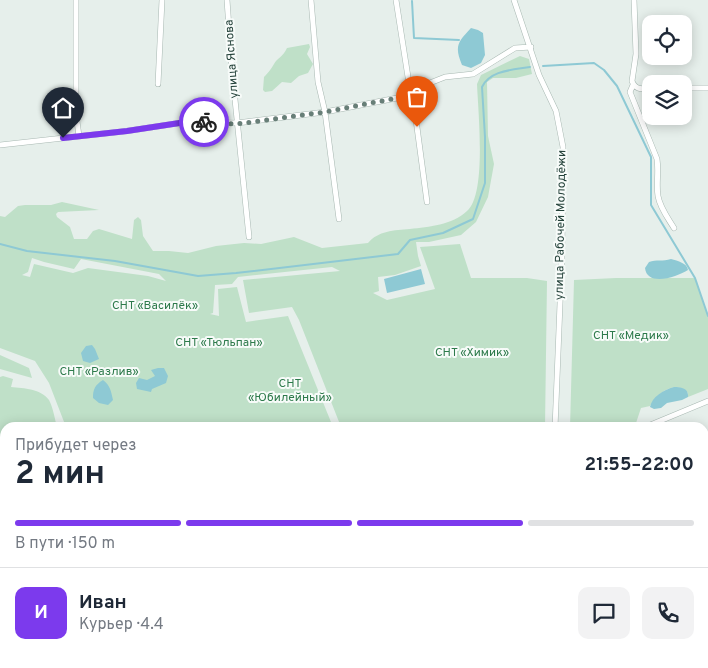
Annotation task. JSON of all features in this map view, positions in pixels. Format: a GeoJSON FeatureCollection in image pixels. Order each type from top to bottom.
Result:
{"type":"FeatureCollection","features":[{"type":"Feature","properties":{"kind":"street"},"geometry":{"type":"LineString","coordinates":[[76,0],[76,114],[79,136]]}},
{"type":"Feature","properties":{"kind":"street"},"geometry":{"type":"LineString","coordinates":[[158,84],[162,0]]}},
{"type":"Feature","properties":{"kind":"street","name":"улица Яснова"},"geometry":{"type":"LineString","coordinates":[[227,0],[237,124],[249,237]]}},
{"type":"Feature","properties":{"kind":"street"},"geometry":{"type":"LineString","coordinates":[[311,0],[318,82],[325,112],[339,219]]}},
{"type":"Feature","properties":{"kind":"street"},"geometry":{"type":"LineString","coordinates":[[396,0],[408,77],[412,90],[427,202]]}},
{"type":"Feature","properties":{"kind":"street","name":"улица Рабочей Молодёжи"},"geometry":{"type":"LineString","coordinates":[[514,0],[539,75],[556,111],[563,147],[562,264],[555,422]]}},
{"type":"Feature","properties":{"kind":"street"},"geometry":{"type":"LineString","coordinates":[[634,0],[636,54],[632,76],[633,85],[630,92],[657,160],[659,170],[658,195],[662,208],[674,228]]}},
{"type":"Feature","properties":{"kind":"street"},"geometry":{"type":"LineString","coordinates":[[0,145],[127,131],[186,122],[237,124],[325,112],[397,98],[412,90],[445,78],[473,74],[515,48],[531,48]]}},
{"type":"Feature","properties":{"kind":"street"},"geometry":{"type":"LineString","coordinates":[[633,85],[638,89],[642,89]]}},
{"type":"Feature","properties":{"kind":"street"},"geometry":{"type":"LineString","coordinates":[[692,88],[708,88]]}},
{"type":"Feature","properties":{"kind":"street"},"geometry":{"type":"LineString","coordinates":[[657,422],[708,401]]}},
{"type":"Feature","properties":{"kind":"green space"},"geometry":{"type":"Polygon","coordinates":[[[309,44],[310,47],[307,54],[313,64],[308,73],[299,76],[291,83],[282,82],[272,91],[265,92],[263,90],[264,77],[287,48],[309,44]]]}},
{"type":"Feature","properties":{"kind":"green space"},"geometry":{"type":"Polygon","coordinates":[[[520,56],[529,59],[532,74],[516,78],[493,78],[487,82],[488,136],[494,164],[488,197],[476,222],[461,235],[429,242],[416,242],[421,266],[395,275],[378,277],[379,291],[373,293],[387,300],[435,289],[420,247],[460,244],[471,278],[527,278],[547,281],[545,422],[339,422],[299,320],[292,307],[249,313],[243,280],[340,271],[332,267],[238,277],[232,284],[215,285],[213,313],[210,314],[219,316],[218,289],[237,287],[246,322],[288,316],[331,422],[64,422],[49,383],[35,361],[0,348],[0,216],[5,217],[18,206],[51,205],[62,202],[99,210],[58,212],[56,214],[57,217],[70,227],[74,239],[87,239],[93,231],[99,229],[132,239],[134,220],[138,217],[141,220],[143,236],[153,251],[188,253],[216,246],[244,243],[261,244],[294,237],[322,248],[368,243],[377,236],[387,232],[440,224],[461,216],[467,211],[473,202],[477,188],[480,131],[477,84],[481,75],[520,56]],[[32,258],[28,272],[22,275],[30,277],[34,264],[73,273],[88,268],[148,276],[166,281],[159,274],[81,259],[74,269],[32,258]]]}},
{"type":"Feature","properties":{"kind":"green space","name":"СНТ «Медик»"},"geometry":{"type":"Polygon","coordinates":[[[695,278],[708,316],[708,389],[688,397],[688,393],[678,387],[667,389],[650,406],[641,408],[636,422],[570,422],[574,280],[695,278]]]}},
{"type":"Feature","properties":{"kind":"green space"},"geometry":{"type":"Polygon","coordinates":[[[0,355],[29,368],[32,378],[0,369],[0,355]]]}},
{"type":"Feature","properties":{"kind":"green space"},"geometry":{"type":"Polygon","coordinates":[[[0,377],[13,379],[11,387],[32,390],[46,396],[52,406],[56,422],[0,422],[0,377]]]}},
{"type":"Feature","properties":{"kind":"water"},"geometry":{"type":"Polygon","coordinates":[[[471,28],[483,33],[485,55],[481,63],[471,68],[462,65],[458,49],[460,41],[471,28]]]}},
{"type":"Feature","properties":{"kind":"water"},"geometry":{"type":"Polygon","coordinates":[[[671,259],[684,264],[688,270],[663,279],[657,279],[647,274],[645,268],[649,262],[671,259]]]}},
{"type":"Feature","properties":{"kind":"water"},"geometry":{"type":"Polygon","coordinates":[[[421,269],[425,284],[387,293],[384,279],[421,269]]]}},
{"type":"Feature","properties":{"kind":"water"},"geometry":{"type":"Polygon","coordinates":[[[92,345],[99,359],[90,363],[83,361],[81,353],[86,346],[92,345]]]}},
{"type":"Feature","properties":{"kind":"water"},"geometry":{"type":"Polygon","coordinates":[[[164,368],[168,376],[166,383],[152,389],[151,392],[137,389],[136,383],[139,378],[147,380],[155,376],[151,370],[164,368]]]}},
{"type":"Feature","properties":{"kind":"water"},"geometry":{"type":"Polygon","coordinates":[[[103,380],[109,386],[113,400],[108,405],[99,403],[93,398],[95,388],[103,380]]]}},
{"type":"Feature","properties":{"kind":"water"},"geometry":{"type":"Polygon","coordinates":[[[674,387],[686,390],[688,397],[667,403],[661,408],[654,409],[650,407],[653,400],[659,394],[674,387]]]}},
{"type":"Feature","properties":{"kind":"waterway"},"geometry":{"type":"LineString","coordinates":[[412,1],[414,38],[459,40]]}},
{"type":"Feature","properties":{"kind":"waterway"},"geometry":{"type":"LineString","coordinates":[[543,66],[594,63],[604,70],[617,86],[651,157],[651,205],[695,278],[708,316]]}},
{"type":"Feature","properties":{"kind":"waterway"},"geometry":{"type":"LineString","coordinates":[[0,244],[27,251],[115,261],[198,276],[398,254],[410,240],[443,233],[473,219],[485,183],[482,87],[490,77],[496,74],[530,67]]}},
{"type":"Feature","properties":{"kind":"way so far"},"geometry":{"type":"LineString","coordinates":[[204,122],[237,124],[325,112],[397,98],[412,90],[417,127]]}},
{"type":"Feature","properties":{"kind":"route"},"geometry":{"type":"LineString","coordinates":[[63,138],[186,122],[204,122]]}},
{"type":"Feature","properties":{"kind":"park label","name":"СНТ «Василёк»"},"geometry":{"type":"Point","coordinates":[155,306]}},
{"type":"Feature","properties":{"kind":"park label","name":"СНТ «Тюльпан»"},"geometry":{"type":"Point","coordinates":[219,343]}},
{"type":"Feature","properties":{"kind":"park label","name":"СНТ «Химик»"},"geometry":{"type":"Point","coordinates":[472,353]}},
{"type":"Feature","properties":{"kind":"park label","name":"СНТ «Разлив»"},"geometry":{"type":"Point","coordinates":[99,372]}},
{"type":"Feature","properties":{"kind":"park label","name":"СНТ «Юбилейный»"},"geometry":{"type":"Point","coordinates":[290,391]}}]}
